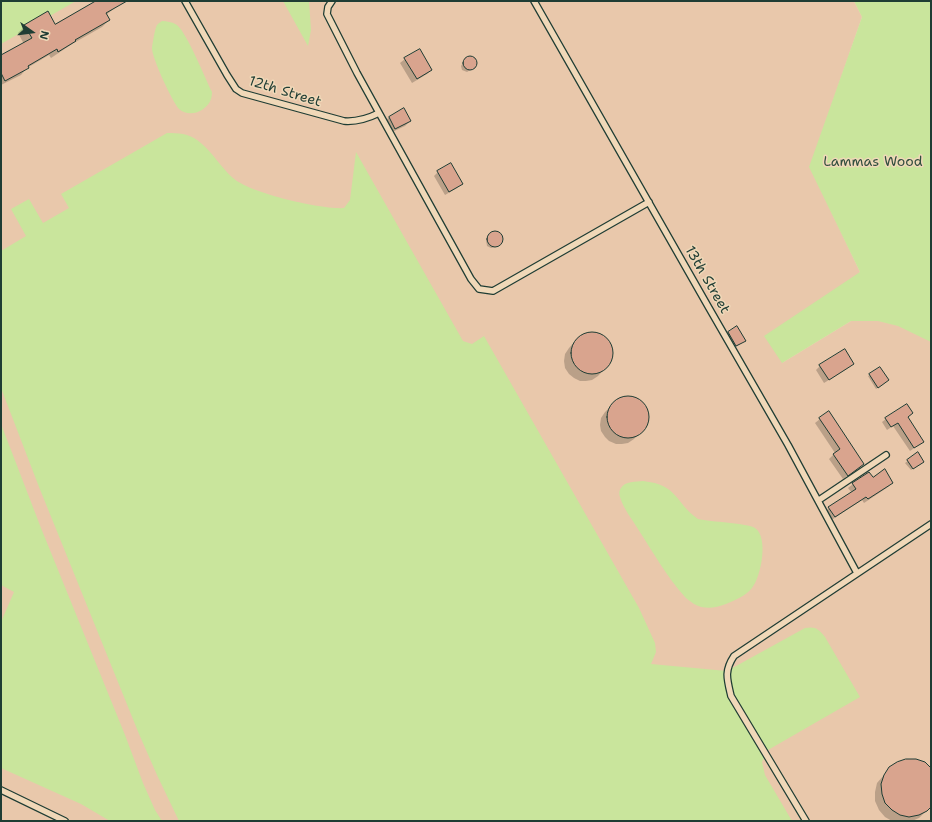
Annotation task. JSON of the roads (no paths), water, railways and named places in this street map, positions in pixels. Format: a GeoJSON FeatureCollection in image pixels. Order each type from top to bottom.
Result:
{"type":"FeatureCollection","features":[{"type":"Feature","properties":{"kind":"lane","name":"12th Street"},"geometry":{"type":"LineString","coordinates":[[185,1],[236,88],[242,93],[344,121],[367,119],[379,113]]}},
{"type":"Feature","properties":{"kind":"lane"},"geometry":{"type":"LineString","coordinates":[[332,1],[328,7],[327,14],[379,113],[471,279],[479,289],[493,291],[649,202]]}},
{"type":"Feature","properties":{"kind":"lane","name":"13th Street"},"geometry":{"type":"LineString","coordinates":[[534,1],[788,445],[857,572]]}},
{"type":"Feature","properties":{"kind":"lane"},"geometry":{"type":"LineString","coordinates":[[818,500],[886,455]]}},
{"type":"Feature","properties":{"kind":"lane"},"geometry":{"type":"LineString","coordinates":[[806,821],[732,696],[727,680],[727,670],[729,664],[734,656],[857,572],[931,524]]}},
{"type":"Feature","properties":{"kind":"lane"},"geometry":{"type":"LineString","coordinates":[[1,790],[64,821]]}},
{"type":"Feature","properties":{"kind":"park label","name":"Lammas Wood"},"geometry":{"type":"Point","coordinates":[873,162]}}]}
